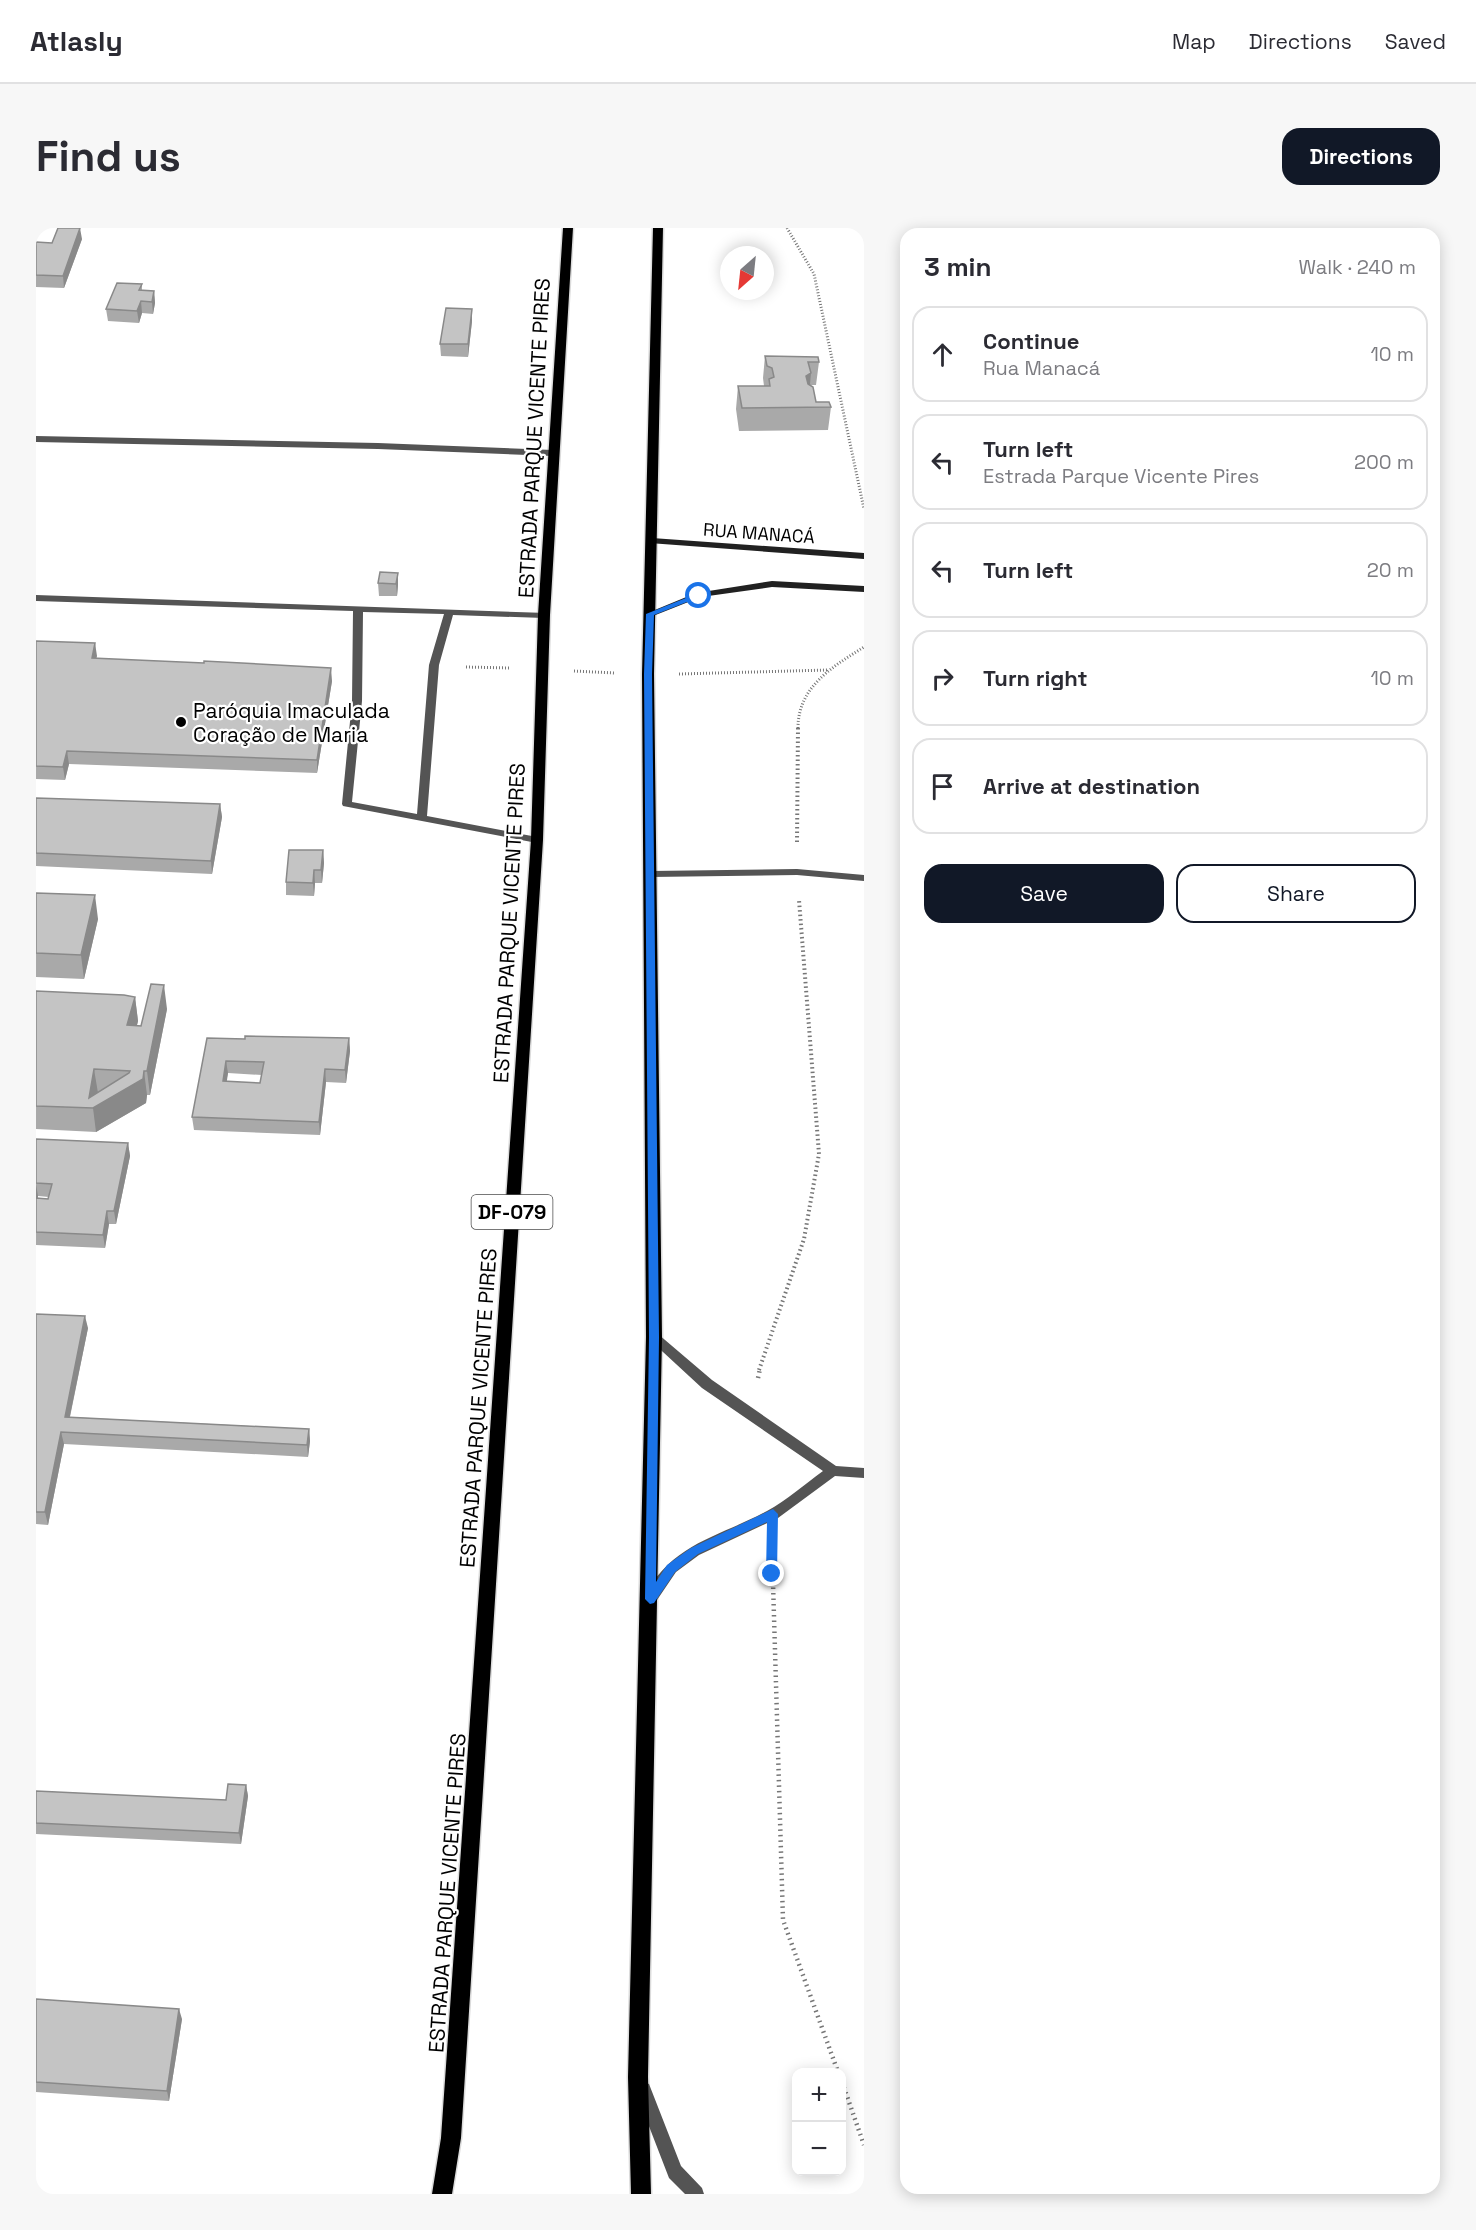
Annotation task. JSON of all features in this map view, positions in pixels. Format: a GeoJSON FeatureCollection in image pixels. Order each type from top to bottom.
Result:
{"type":"FeatureCollection","features":[{"type":"Feature","properties":{"kind":"main road","name":"ESTRADA PARQUE VICENTE PIRES"},"geometry":{"type":"LineString","coordinates":[[442,2194],[452,2138],[537,840],[544,615],[568,228]]}},
{"type":"Feature","properties":{"kind":"main road"},"geometry":{"type":"LineString","coordinates":[[641,2194],[638,2077],[654,1337],[650,614],[658,228]]}},
{"type":"Feature","properties":{"kind":"street"},"geometry":{"type":"LineString","coordinates":[[36,439],[405,447],[553,453]]}},
{"type":"Feature","properties":{"kind":"street","name":"RUA MANACÁ"},"geometry":{"type":"LineString","coordinates":[[652,541],[864,556]]}},
{"type":"Feature","properties":{"kind":"street"},"geometry":{"type":"LineString","coordinates":[[650,614],[699,596],[772,585],[864,589]]}},
{"type":"Feature","properties":{"kind":"street"},"geometry":{"type":"LineString","coordinates":[[36,598],[358,611],[544,615]]}},
{"type":"Feature","properties":{"kind":"street"},"geometry":{"type":"LineString","coordinates":[[358,611],[357,701],[347,804],[537,840]]}},
{"type":"Feature","properties":{"kind":"street"},"geometry":{"type":"LineString","coordinates":[[422,819],[434,665],[449,613]]}},
{"type":"Feature","properties":{"kind":"street"},"geometry":{"type":"LineString","coordinates":[[651,874],[797,872],[864,879]]}},
{"type":"Feature","properties":{"kind":"street"},"geometry":{"type":"LineString","coordinates":[[654,1337],[707,1384],[763,1420],[833,1471],[864,1473]]}},
{"type":"Feature","properties":{"kind":"street"},"geometry":{"type":"LineString","coordinates":[[650,1599],[671,1568],[694,1551],[773,1514],[833,1471]]}},
{"type":"Feature","properties":{"kind":"street"},"geometry":{"type":"LineString","coordinates":[[638,2077],[675,2172],[696,2194]]}},
{"type":"Feature","properties":{"kind":"path"},"geometry":{"type":"LineString","coordinates":[[787,228],[814,274],[864,509]]}},
{"type":"Feature","properties":{"kind":"path"},"geometry":{"type":"LineString","coordinates":[[763,1420],[758,1372],[804,1239],[819,1154],[797,872],[798,712],[808,691],[828,670],[864,647]]}},
{"type":"Feature","properties":{"kind":"path"},"geometry":{"type":"LineString","coordinates":[[773,1514],[772,1574],[783,1920],[836,2068]]}},
{"type":"Feature","properties":{"kind":"path"},"geometry":{"type":"LineString","coordinates":[[846,2093],[864,2145]]}},
{"type":"Feature","properties":{"kind":"building"},"geometry":{"type":"Polygon","coordinates":[[[58,228],[80,228],[63,276],[36,275],[36,242],[52,243],[58,228]]]}},
{"type":"Feature","properties":{"kind":"building"},"geometry":{"type":"Polygon","coordinates":[[[117,283],[142,284],[139,290],[154,291],[152,302],[141,301],[137,311],[106,309],[117,283]]]}},
{"type":"Feature","properties":{"kind":"building"},"geometry":{"type":"Polygon","coordinates":[[[446,308],[472,309],[468,344],[440,344],[446,308]]]}},
{"type":"Feature","properties":{"kind":"building"},"geometry":{"type":"Polygon","coordinates":[[[765,356],[818,357],[819,362],[808,362],[811,373],[806,376],[808,384],[813,387],[816,402],[829,402],[831,407],[742,408],[738,386],[770,386],[769,379],[774,377],[772,368],[767,366],[765,356]]]}},
{"type":"Feature","properties":{"kind":"building"},"geometry":{"type":"Polygon","coordinates":[[[380,572],[398,573],[396,584],[378,583],[380,572]]]}},
{"type":"Feature","properties":{"kind":"building","name":"Paróquia Imaculada Coração de Maria"},"geometry":{"type":"Polygon","coordinates":[[[36,641],[95,643],[92,658],[331,668],[317,760],[67,751],[63,767],[36,766],[36,641]]]}},
{"type":"Feature","properties":{"kind":"building"},"geometry":{"type":"Polygon","coordinates":[[[36,798],[220,804],[211,861],[36,853],[36,798]]]}},
{"type":"Feature","properties":{"kind":"building"},"geometry":{"type":"Polygon","coordinates":[[[289,850],[323,850],[321,870],[314,870],[313,883],[286,882],[289,850]]]}},
{"type":"Feature","properties":{"kind":"building"},"geometry":{"type":"Polygon","coordinates":[[[36,893],[95,895],[81,955],[36,953],[36,893]]]}},
{"type":"Feature","properties":{"kind":"building"},"geometry":{"type":"Polygon","coordinates":[[[151,984],[164,985],[147,1071],[144,1071],[143,1079],[93,1108],[36,1106],[36,991],[135,997],[127,1025],[141,1026],[151,984]],[[94,1069],[89,1098],[129,1073],[130,1071],[94,1069]]]}},
{"type":"Feature","properties":{"kind":"building"},"geometry":{"type":"Polygon","coordinates":[[[245,1036],[349,1038],[345,1070],[325,1069],[319,1122],[192,1117],[207,1038],[245,1039],[245,1036]],[[226,1061],[223,1081],[260,1083],[264,1062],[226,1061]]]}},
{"type":"Feature","properties":{"kind":"building"},"geometry":{"type":"Polygon","coordinates":[[[36,1139],[128,1143],[114,1211],[107,1211],[103,1235],[36,1232],[36,1198],[48,1199],[52,1184],[36,1183],[36,1139]]]}},
{"type":"Feature","properties":{"kind":"building"},"geometry":{"type":"Polygon","coordinates":[[[36,1314],[85,1316],[65,1417],[309,1429],[307,1445],[61,1432],[45,1512],[36,1512],[36,1314]]]}},
{"type":"Feature","properties":{"kind":"building"},"geometry":{"type":"Polygon","coordinates":[[[228,1784],[246,1785],[239,1833],[36,1823],[36,1791],[226,1800],[228,1784]]]}},
{"type":"Feature","properties":{"kind":"building"},"geometry":{"type":"Polygon","coordinates":[[[36,1999],[179,2009],[167,2091],[36,2082],[36,1999]]]}},
{"type":"Feature","properties":{"kind":"place","name":"Paróquia Imaculada Coração de Maria"},"geometry":{"type":"Point","coordinates":[181,722]}},
{"type":"Feature","properties":{"kind":"route"},"geometry":{"type":"LineString","coordinates":[[699,596],[650,614],[648,674],[654,1337],[650,1599],[671,1568],[694,1551],[773,1514],[772,1574]]}}]}
